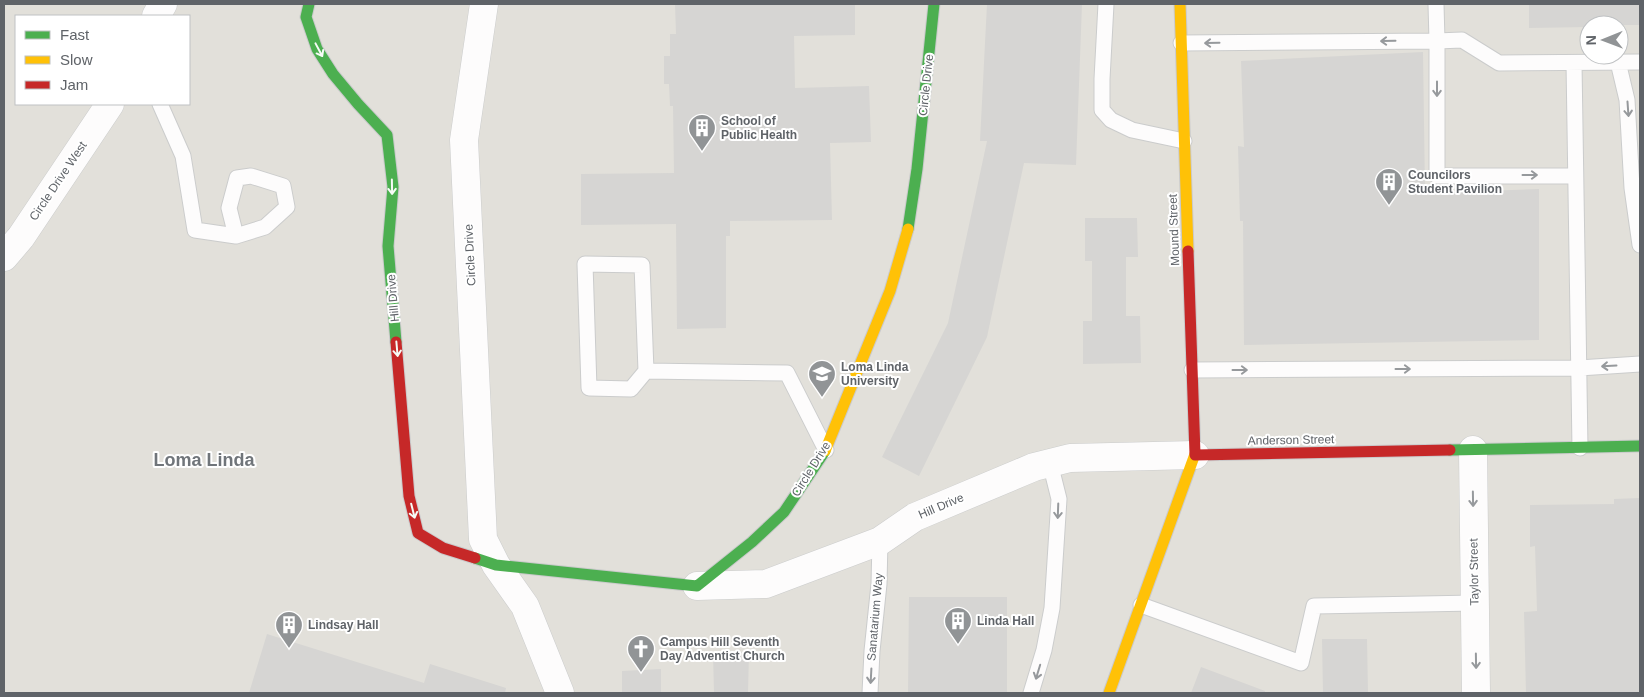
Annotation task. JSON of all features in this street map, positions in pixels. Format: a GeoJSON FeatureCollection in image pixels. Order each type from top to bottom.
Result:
{"type":"FeatureCollection","features":[{"type":"Feature","properties":{"kind":"street"},"geometry":{"type":"LineString","coordinates":[[157,15],[163,4]]}},
{"type":"Feature","properties":{"kind":"street","name":"Hill Drive"},"geometry":{"type":"LineString","coordinates":[[309,4],[306,17],[317,49],[333,74],[358,104],[388,135],[392,187],[388,246],[410,496],[418,533],[443,548],[496,565]]}},
{"type":"Feature","properties":{"kind":"street","name":"Circle Drive"},"geometry":{"type":"LineString","coordinates":[[484,4],[464,140],[483,539],[496,565],[525,606],[560,693]]}},
{"type":"Feature","properties":{"kind":"street","name":"Circle Drive"},"geometry":{"type":"LineString","coordinates":[[697,586],[752,542],[784,512],[826,450],[890,291],[907,235],[917,169],[934,4]]}},
{"type":"Feature","properties":{"kind":"street","name":"Mound Street"},"geometry":{"type":"LineString","coordinates":[[1180,4],[1195,456]]}},
{"type":"Feature","properties":{"kind":"street","name":"Circle Drive West"},"geometry":{"type":"LineString","coordinates":[[4,257],[21,237],[109,105]]}},
{"type":"Feature","properties":{"kind":"street","name":"Anderson Street"},"geometry":{"type":"LineString","coordinates":[[1195,456],[1640,446]]}},
{"type":"Feature","properties":{"kind":"street","name":"Taylor Street"},"geometry":{"type":"LineString","coordinates":[[1473,450],[1476,693]]}},
{"type":"Feature","properties":{"kind":"street"},"geometry":{"type":"LineString","coordinates":[[1109,693],[1195,456]]}},
{"type":"Feature","properties":{"kind":"street","name":"Hill Drive"},"geometry":{"type":"LineString","coordinates":[[697,586],[766,584],[880,541],[915,516],[1034,467],[1070,458],[1195,456]]}},
{"type":"Feature","properties":{"kind":"street"},"geometry":{"type":"LineString","coordinates":[[496,565],[697,586]]}},
{"type":"Feature","properties":{"kind":"lane"},"geometry":{"type":"LineString","coordinates":[[1106,4],[1102,110],[1111,120],[1132,130],[1184,140]]}},
{"type":"Feature","properties":{"kind":"lane"},"geometry":{"type":"LineString","coordinates":[[1436,4],[1436,176],[1575,176]]}},
{"type":"Feature","properties":{"kind":"lane"},"geometry":{"type":"LineString","coordinates":[[1181,43],[1462,40],[1499,63],[1579,62]]}},
{"type":"Feature","properties":{"kind":"lane"},"geometry":{"type":"LineString","coordinates":[[1574,62],[1580,448]]}},
{"type":"Feature","properties":{"kind":"lane"},"geometry":{"type":"LineString","coordinates":[[1619,65],[1628,100],[1632,188],[1640,246]]}},
{"type":"Feature","properties":{"kind":"lane"},"geometry":{"type":"LineString","coordinates":[[160,105],[183,156],[194,230],[236,236],[265,227],[287,207],[282,186],[251,176],[237,178],[229,208],[236,236]]}},
{"type":"Feature","properties":{"kind":"lane"},"geometry":{"type":"LineString","coordinates":[[585,264],[642,265],[646,371],[631,389],[589,388],[585,264]]}},
{"type":"Feature","properties":{"kind":"lane"},"geometry":{"type":"LineString","coordinates":[[1192,370],[1578,368],[1640,364]]}},
{"type":"Feature","properties":{"kind":"lane"},"geometry":{"type":"LineString","coordinates":[[646,371],[787,373],[826,450]]}},
{"type":"Feature","properties":{"kind":"lane"},"geometry":{"type":"LineString","coordinates":[[1031,693],[1044,650],[1052,608],[1058,499],[1050,463]]}},
{"type":"Feature","properties":{"kind":"lane","name":"Sanatarium Way"},"geometry":{"type":"LineString","coordinates":[[870,693],[879,584],[880,541]]}},
{"type":"Feature","properties":{"kind":"lane"},"geometry":{"type":"LineString","coordinates":[[1141,605],[1301,662],[1314,606],[1475,602]]}},
{"type":"Feature","properties":{"kind":"shaded area","name":"Loma Linda University"},"geometry":{"type":"Polygon","coordinates":[[[4,4],[1640,4],[1640,693],[4,693],[4,4]]]}},
{"type":"Feature","properties":{"kind":"building"},"geometry":{"type":"Polygon","coordinates":[[[675,4],[855,4],[855,35],[794,36],[795,88],[869,86],[871,142],[830,143],[832,220],[730,221],[730,236],[726,236],[726,328],[677,329],[676,224],[581,225],[581,174],[674,173],[673,106],[670,106],[669,84],[664,84],[664,56],[670,56],[670,34],[676,34],[675,4]]]}},
{"type":"Feature","properties":{"kind":"building"},"geometry":{"type":"Polygon","coordinates":[[[987,4],[1082,4],[1076,165],[1024,163],[987,337],[919,476],[882,457],[948,323],[987,141],[980,141],[987,4]]]}},
{"type":"Feature","properties":{"kind":"building"},"geometry":{"type":"Polygon","coordinates":[[[1529,4],[1640,4],[1640,25],[1629,25],[1629,15],[1579,15],[1579,27],[1529,28],[1529,4]]]}},
{"type":"Feature","properties":{"kind":"building","name":"Councilors Student Pavilion"},"geometry":{"type":"Polygon","coordinates":[[[1423,52],[1425,193],[1539,189],[1539,340],[1244,345],[1243,221],[1240,221],[1238,146],[1244,147],[1241,61],[1423,52]]]}},
{"type":"Feature","properties":{"kind":"building"},"geometry":{"type":"Polygon","coordinates":[[[1085,218],[1137,218],[1138,257],[1126,257],[1126,316],[1140,316],[1141,363],[1083,364],[1083,321],[1092,321],[1092,261],[1085,261],[1085,218]]]}},
{"type":"Feature","properties":{"kind":"building"},"geometry":{"type":"Polygon","coordinates":[[[1640,498],[1640,693],[1526,693],[1524,612],[1537,611],[1535,546],[1530,547],[1530,505],[1614,504],[1614,499],[1640,498]]]}},
{"type":"Feature","properties":{"kind":"building","name":"Linda Hall"},"geometry":{"type":"Polygon","coordinates":[[[909,597],[1007,597],[1007,693],[908,693],[909,597]]]}},
{"type":"Feature","properties":{"kind":"building","name":"Lindsay Hall"},"geometry":{"type":"Polygon","coordinates":[[[267,634],[424,683],[430,664],[506,688],[505,693],[249,693],[267,634]]]}},
{"type":"Feature","properties":{"kind":"building"},"geometry":{"type":"Polygon","coordinates":[[[1322,639],[1367,639],[1368,693],[1323,693],[1322,639]]]}},
{"type":"Feature","properties":{"kind":"building"},"geometry":{"type":"Polygon","coordinates":[[[713,652],[749,652],[748,693],[714,693],[713,652]]]}},
{"type":"Feature","properties":{"kind":"building"},"geometry":{"type":"Polygon","coordinates":[[[1201,667],[1265,691],[1265,693],[1191,693],[1201,667]]]}},
{"type":"Feature","properties":{"kind":"building"},"geometry":{"type":"Polygon","coordinates":[[[661,669],[661,693],[622,693],[622,671],[661,669]]]}},
{"type":"Feature","properties":{"kind":"traffic: fast"},"geometry":{"type":"LineString","coordinates":[[309,4],[306,17],[317,49],[333,74],[387,135],[393,187],[388,246],[396,342]]}},
{"type":"Feature","properties":{"kind":"traffic: fast"},"geometry":{"type":"LineString","coordinates":[[908,229],[917,169],[934,4]]}},
{"type":"Feature","properties":{"kind":"traffic: fast"},"geometry":{"type":"LineString","coordinates":[[1450,450],[1640,446]]}},
{"type":"Feature","properties":{"kind":"traffic: fast"},"geometry":{"type":"LineString","coordinates":[[475,558],[496,565],[697,586],[752,542],[784,512],[825,451]]}},
{"type":"Feature","properties":{"kind":"traffic: slow"},"geometry":{"type":"LineString","coordinates":[[1180,4],[1188,251]]}},
{"type":"Feature","properties":{"kind":"traffic: slow"},"geometry":{"type":"LineString","coordinates":[[825,451],[890,291],[908,229]]}},
{"type":"Feature","properties":{"kind":"traffic: slow"},"geometry":{"type":"LineString","coordinates":[[1109,693],[1195,454]]}},
{"type":"Feature","properties":{"kind":"traffic: jam"},"geometry":{"type":"LineString","coordinates":[[1188,251],[1195,454]]}},
{"type":"Feature","properties":{"kind":"traffic: jam"},"geometry":{"type":"LineString","coordinates":[[396,342],[409,496],[418,533],[443,548],[475,558]]}},
{"type":"Feature","properties":{"kind":"traffic: jam"},"geometry":{"type":"LineString","coordinates":[[1195,455],[1450,450]]}},
{"type":"Feature","properties":{"kind":"place","name":"School of Public Health"},"geometry":{"type":"Point","coordinates":[702,152]}},
{"type":"Feature","properties":{"kind":"place","name":"Councilors Student Pavilion"},"geometry":{"type":"Point","coordinates":[1389,206]}},
{"type":"Feature","properties":{"kind":"place","name":"Loma Linda University"},"geometry":{"type":"Point","coordinates":[822,398]}},
{"type":"Feature","properties":{"kind":"place","name":"Linda Hall"},"geometry":{"type":"Point","coordinates":[958,645]}},
{"type":"Feature","properties":{"kind":"place","name":"Lindsay Hall"},"geometry":{"type":"Point","coordinates":[289,649]}},
{"type":"Feature","properties":{"kind":"place","name":"Campus Hill Seventh Day Adventist Church"},"geometry":{"type":"Point","coordinates":[641,673]}},
{"type":"Feature","properties":{"kind":"district","name":"Loma Linda"},"geometry":{"type":"Point","coordinates":[204,460]}}]}
